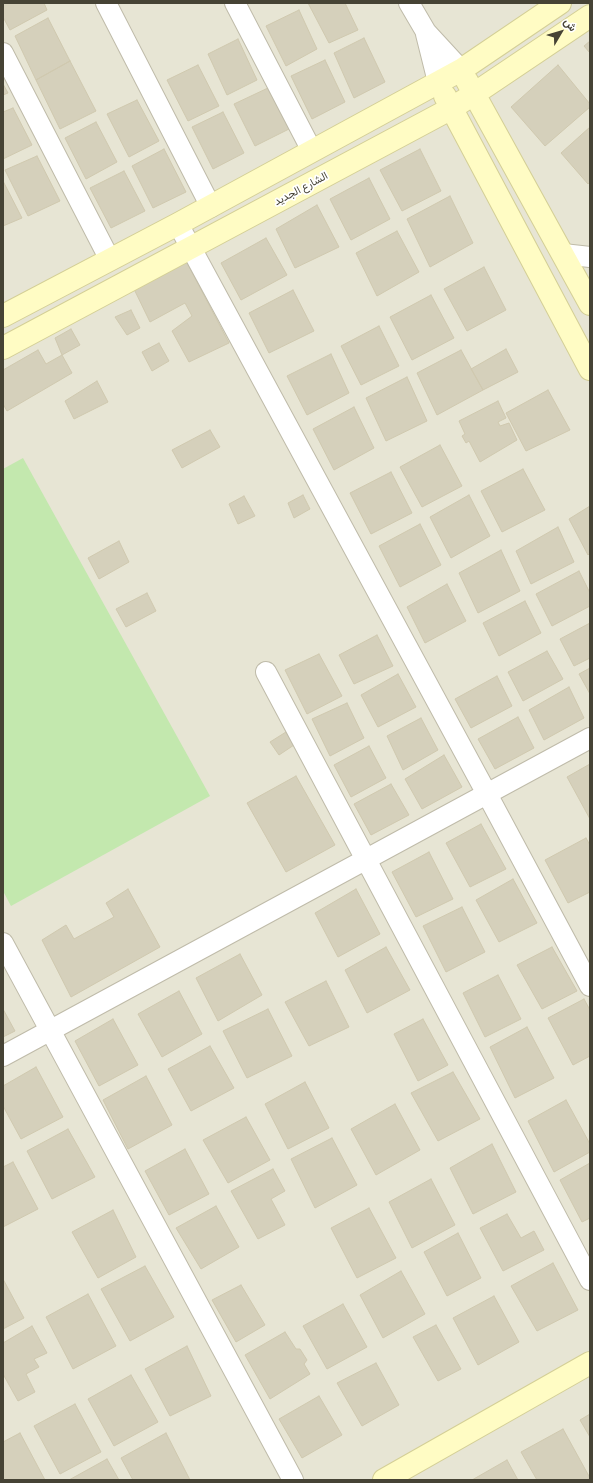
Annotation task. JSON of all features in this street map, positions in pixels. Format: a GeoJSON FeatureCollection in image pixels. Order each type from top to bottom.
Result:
{"type":"FeatureCollection","features":[{"type":"Feature","properties":{"kind":"street"},"geometry":{"type":"LineString","coordinates":[[106,3],[211,207]]}},
{"type":"Feature","properties":{"kind":"street"},"geometry":{"type":"LineString","coordinates":[[234,3],[312,152]]}},
{"type":"Feature","properties":{"kind":"street"},"geometry":{"type":"LineString","coordinates":[[408,3],[426,32],[461,70],[590,304]]}},
{"type":"Feature","properties":{"kind":"street"},"geometry":{"type":"LineString","coordinates":[[3,316],[211,207],[461,70],[560,3]]}},
{"type":"Feature","properties":{"kind":"street","name":"الشارع الجديد"},"geometry":{"type":"LineString","coordinates":[[3,348],[452,108],[590,16]]}},
{"type":"Feature","properties":{"kind":"street"},"geometry":{"type":"LineString","coordinates":[[426,32],[438,82],[590,369]]}},
{"type":"Feature","properties":{"kind":"street"},"geometry":{"type":"LineString","coordinates":[[3,53],[110,260]]}},
{"type":"Feature","properties":{"kind":"street"},"geometry":{"type":"LineString","coordinates":[[178,224],[590,986]]}},
{"type":"Feature","properties":{"kind":"street"},"geometry":{"type":"LineString","coordinates":[[563,254],[590,257]]}},
{"type":"Feature","properties":{"kind":"street"},"geometry":{"type":"LineString","coordinates":[[266,672],[590,1280]]}},
{"type":"Feature","properties":{"kind":"street"},"geometry":{"type":"LineString","coordinates":[[3,1056],[590,738]]}},
{"type":"Feature","properties":{"kind":"street"},"geometry":{"type":"LineString","coordinates":[[3,943],[293,1480]]}},
{"type":"Feature","properties":{"kind":"street"},"geometry":{"type":"LineString","coordinates":[[384,1480],[590,1363]]}},
{"type":"Feature","properties":{"kind":"shaded area"},"geometry":{"type":"Polygon","coordinates":[[[3,3],[590,3],[590,1480],[3,1480],[3,3]]]}},
{"type":"Feature","properties":{"kind":"green space"},"geometry":{"type":"Polygon","coordinates":[[[23,458],[210,796],[11,906],[3,891],[3,469],[23,458]]]}},
{"type":"Feature","properties":{"kind":"building"},"geometry":{"type":"Polygon","coordinates":[[[3,3],[44,3],[47,10],[10,30],[3,17],[3,3]]]}},
{"type":"Feature","properties":{"kind":"building"},"geometry":{"type":"Polygon","coordinates":[[[308,3],[345,3],[358,30],[329,43],[308,3]]]}},
{"type":"Feature","properties":{"kind":"building"},"geometry":{"type":"Polygon","coordinates":[[[299,10],[317,49],[286,66],[266,26],[299,10]]]}},
{"type":"Feature","properties":{"kind":"building"},"geometry":{"type":"Polygon","coordinates":[[[48,18],[70,61],[36,80],[15,36],[48,18]]]}},
{"type":"Feature","properties":{"kind":"building"},"geometry":{"type":"Polygon","coordinates":[[[364,38],[385,82],[354,98],[334,53],[364,38]]]}},
{"type":"Feature","properties":{"kind":"building"},"geometry":{"type":"Polygon","coordinates":[[[238,39],[257,80],[227,95],[208,54],[238,39]]]}},
{"type":"Feature","properties":{"kind":"building"},"geometry":{"type":"Polygon","coordinates":[[[590,41],[590,53],[584,46],[590,41]]]}},
{"type":"Feature","properties":{"kind":"building"},"geometry":{"type":"Polygon","coordinates":[[[325,60],[345,102],[312,119],[291,76],[325,60]]]}},
{"type":"Feature","properties":{"kind":"building"},"geometry":{"type":"Polygon","coordinates":[[[70,61],[96,111],[60,129],[36,80],[70,61]]]}},
{"type":"Feature","properties":{"kind":"building"},"geometry":{"type":"Polygon","coordinates":[[[198,65],[219,106],[188,121],[167,80],[198,65]]]}},
{"type":"Feature","properties":{"kind":"building"},"geometry":{"type":"Polygon","coordinates":[[[558,65],[590,104],[590,107],[545,146],[511,107],[558,65]]]}},
{"type":"Feature","properties":{"kind":"building"},"geometry":{"type":"Polygon","coordinates":[[[3,84],[8,93],[3,95],[3,84]]]}},
{"type":"Feature","properties":{"kind":"building"},"geometry":{"type":"Polygon","coordinates":[[[268,88],[289,129],[255,146],[234,104],[268,88]]]}},
{"type":"Feature","properties":{"kind":"building"},"geometry":{"type":"Polygon","coordinates":[[[137,100],[159,141],[129,157],[107,114],[137,100]]]}},
{"type":"Feature","properties":{"kind":"building"},"geometry":{"type":"Polygon","coordinates":[[[13,108],[32,145],[3,159],[3,112],[13,108]]]}},
{"type":"Feature","properties":{"kind":"building"},"geometry":{"type":"Polygon","coordinates":[[[223,112],[244,153],[213,169],[192,127],[223,112]]]}},
{"type":"Feature","properties":{"kind":"building"},"geometry":{"type":"Polygon","coordinates":[[[96,122],[117,162],[86,179],[65,138],[96,122]]]}},
{"type":"Feature","properties":{"kind":"building"},"geometry":{"type":"Polygon","coordinates":[[[590,127],[590,182],[588,184],[561,153],[590,127]]]}},
{"type":"Feature","properties":{"kind":"building"},"geometry":{"type":"Polygon","coordinates":[[[164,149],[186,192],[153,208],[132,166],[164,149]]]}},
{"type":"Feature","properties":{"kind":"building"},"geometry":{"type":"Polygon","coordinates":[[[420,149],[441,191],[402,211],[380,170],[420,149]]]}},
{"type":"Feature","properties":{"kind":"building"},"geometry":{"type":"Polygon","coordinates":[[[37,156],[60,201],[28,216],[5,170],[37,156]]]}},
{"type":"Feature","properties":{"kind":"building"},"geometry":{"type":"Polygon","coordinates":[[[124,171],[145,211],[111,228],[90,188],[124,171]]]}},
{"type":"Feature","properties":{"kind":"building"},"geometry":{"type":"Polygon","coordinates":[[[369,178],[390,219],[351,240],[330,199],[369,178]]]}},
{"type":"Feature","properties":{"kind":"building"},"geometry":{"type":"Polygon","coordinates":[[[3,181],[22,218],[3,226],[3,181]]]}},
{"type":"Feature","properties":{"kind":"building"},"geometry":{"type":"Polygon","coordinates":[[[450,196],[473,243],[430,267],[407,219],[450,196]]]}},
{"type":"Feature","properties":{"kind":"building"},"geometry":{"type":"Polygon","coordinates":[[[317,205],[339,247],[295,268],[276,229],[317,205]]]}},
{"type":"Feature","properties":{"kind":"building"},"geometry":{"type":"Polygon","coordinates":[[[397,231],[419,272],[377,296],[356,253],[397,231]]]}},
{"type":"Feature","properties":{"kind":"building"},"geometry":{"type":"Polygon","coordinates":[[[266,238],[287,275],[241,300],[221,263],[266,238]]]}},
{"type":"Feature","properties":{"kind":"building"},"geometry":{"type":"Polygon","coordinates":[[[185,259],[229,343],[189,362],[172,331],[192,316],[185,303],[150,322],[133,287],[185,259]]]}},
{"type":"Feature","properties":{"kind":"building"},"geometry":{"type":"Polygon","coordinates":[[[484,267],[506,310],[467,331],[444,289],[484,267]]]}},
{"type":"Feature","properties":{"kind":"building"},"geometry":{"type":"Polygon","coordinates":[[[293,290],[314,331],[269,353],[249,313],[293,290]]]}},
{"type":"Feature","properties":{"kind":"building"},"geometry":{"type":"Polygon","coordinates":[[[431,295],[454,338],[412,360],[390,317],[431,295]]]}},
{"type":"Feature","properties":{"kind":"building"},"geometry":{"type":"Polygon","coordinates":[[[131,310],[140,328],[127,335],[115,317],[131,310]]]}},
{"type":"Feature","properties":{"kind":"building"},"geometry":{"type":"Polygon","coordinates":[[[379,326],[399,366],[361,385],[341,346],[379,326]]]}},
{"type":"Feature","properties":{"kind":"building"},"geometry":{"type":"Polygon","coordinates":[[[71,329],[80,345],[62,355],[55,338],[71,329]]]}},
{"type":"Feature","properties":{"kind":"building"},"geometry":{"type":"Polygon","coordinates":[[[159,343],[169,361],[152,371],[142,352],[159,343]]]}},
{"type":"Feature","properties":{"kind":"building"},"geometry":{"type":"Polygon","coordinates":[[[506,349],[518,372],[483,390],[471,369],[506,349]]]}},
{"type":"Feature","properties":{"kind":"building"},"geometry":{"type":"Polygon","coordinates":[[[38,350],[46,364],[62,355],[72,373],[7,411],[3,404],[3,370],[38,350]]]}},
{"type":"Feature","properties":{"kind":"building"},"geometry":{"type":"Polygon","coordinates":[[[461,350],[483,390],[437,415],[417,373],[461,350]]]}},
{"type":"Feature","properties":{"kind":"building"},"geometry":{"type":"Polygon","coordinates":[[[331,354],[349,393],[307,415],[287,376],[331,354]]]}},
{"type":"Feature","properties":{"kind":"building"},"geometry":{"type":"Polygon","coordinates":[[[407,377],[427,421],[386,441],[366,398],[407,377]]]}},
{"type":"Feature","properties":{"kind":"building"},"geometry":{"type":"Polygon","coordinates":[[[97,381],[108,402],[74,419],[65,401],[97,381]]]}},
{"type":"Feature","properties":{"kind":"building"},"geometry":{"type":"Polygon","coordinates":[[[548,390],[570,430],[526,451],[506,413],[548,390]]]}},
{"type":"Feature","properties":{"kind":"building"},"geometry":{"type":"Polygon","coordinates":[[[498,401],[506,418],[498,422],[500,426],[509,423],[517,440],[480,462],[469,441],[466,443],[462,436],[465,434],[459,421],[498,401]]]}},
{"type":"Feature","properties":{"kind":"building"},"geometry":{"type":"Polygon","coordinates":[[[354,407],[374,448],[334,470],[313,429],[354,407]]]}},
{"type":"Feature","properties":{"kind":"building"},"geometry":{"type":"Polygon","coordinates":[[[210,430],[220,447],[182,468],[172,450],[210,430]]]}},
{"type":"Feature","properties":{"kind":"building"},"geometry":{"type":"Polygon","coordinates":[[[440,445],[462,486],[422,507],[400,467],[440,445]]]}},
{"type":"Feature","properties":{"kind":"building"},"geometry":{"type":"Polygon","coordinates":[[[523,469],[545,510],[502,532],[481,491],[523,469]]]}},
{"type":"Feature","properties":{"kind":"building"},"geometry":{"type":"Polygon","coordinates":[[[391,472],[412,513],[371,534],[350,493],[391,472]]]}},
{"type":"Feature","properties":{"kind":"building"},"geometry":{"type":"Polygon","coordinates":[[[303,495],[310,509],[294,518],[288,503],[303,495]]]}},
{"type":"Feature","properties":{"kind":"building"},"geometry":{"type":"Polygon","coordinates":[[[469,495],[490,536],[451,558],[430,517],[469,495]]]}},
{"type":"Feature","properties":{"kind":"building"},"geometry":{"type":"Polygon","coordinates":[[[244,496],[255,516],[238,524],[229,504],[244,496]]]}},
{"type":"Feature","properties":{"kind":"building"},"geometry":{"type":"Polygon","coordinates":[[[590,506],[590,553],[588,555],[569,519],[590,506]]]}},
{"type":"Feature","properties":{"kind":"building"},"geometry":{"type":"Polygon","coordinates":[[[420,524],[441,565],[400,587],[379,546],[420,524]]]}},
{"type":"Feature","properties":{"kind":"building"},"geometry":{"type":"Polygon","coordinates":[[[558,527],[574,562],[531,584],[516,551],[558,527]]]}},
{"type":"Feature","properties":{"kind":"building"},"geometry":{"type":"Polygon","coordinates":[[[119,541],[129,562],[99,579],[88,558],[119,541]]]}},
{"type":"Feature","properties":{"kind":"building"},"geometry":{"type":"Polygon","coordinates":[[[501,550],[520,591],[478,613],[459,573],[501,550]]]}},
{"type":"Feature","properties":{"kind":"building"},"geometry":{"type":"Polygon","coordinates":[[[579,571],[590,593],[590,606],[552,626],[536,594],[579,571]]]}},
{"type":"Feature","properties":{"kind":"building"},"geometry":{"type":"Polygon","coordinates":[[[447,584],[466,621],[425,643],[407,607],[447,584]]]}},
{"type":"Feature","properties":{"kind":"building"},"geometry":{"type":"Polygon","coordinates":[[[147,593],[156,611],[126,627],[116,609],[147,593]]]}},
{"type":"Feature","properties":{"kind":"building"},"geometry":{"type":"Polygon","coordinates":[[[525,601],[541,633],[499,656],[483,623],[525,601]]]}},
{"type":"Feature","properties":{"kind":"building"},"geometry":{"type":"Polygon","coordinates":[[[590,623],[590,658],[574,666],[560,639],[590,623]]]}},
{"type":"Feature","properties":{"kind":"building"},"geometry":{"type":"Polygon","coordinates":[[[377,635],[393,666],[354,684],[339,655],[377,635]]]}},
{"type":"Feature","properties":{"kind":"building"},"geometry":{"type":"Polygon","coordinates":[[[547,651],[563,679],[523,701],[508,672],[547,651]]]}},
{"type":"Feature","properties":{"kind":"building"},"geometry":{"type":"Polygon","coordinates":[[[319,654],[342,696],[307,714],[285,670],[319,654]]]}},
{"type":"Feature","properties":{"kind":"building"},"geometry":{"type":"Polygon","coordinates":[[[590,668],[590,694],[579,674],[590,668]]]}},
{"type":"Feature","properties":{"kind":"building"},"geometry":{"type":"Polygon","coordinates":[[[398,674],[416,707],[378,727],[361,695],[398,674]]]}},
{"type":"Feature","properties":{"kind":"building"},"geometry":{"type":"Polygon","coordinates":[[[497,676],[512,706],[471,728],[455,699],[497,676]]]}},
{"type":"Feature","properties":{"kind":"building"},"geometry":{"type":"Polygon","coordinates":[[[569,687],[584,718],[544,740],[529,710],[569,687]]]}},
{"type":"Feature","properties":{"kind":"building"},"geometry":{"type":"Polygon","coordinates":[[[347,703],[364,738],[330,756],[312,719],[347,703]]]}},
{"type":"Feature","properties":{"kind":"building"},"geometry":{"type":"Polygon","coordinates":[[[518,717],[534,748],[495,769],[478,739],[518,717]]]}},
{"type":"Feature","properties":{"kind":"building"},"geometry":{"type":"Polygon","coordinates":[[[421,718],[438,750],[403,770],[387,736],[421,718]]]}},
{"type":"Feature","properties":{"kind":"building"},"geometry":{"type":"Polygon","coordinates":[[[286,732],[294,745],[279,755],[270,742],[286,732]]]}},
{"type":"Feature","properties":{"kind":"building"},"geometry":{"type":"Polygon","coordinates":[[[369,746],[386,778],[351,797],[334,765],[369,746]]]}},
{"type":"Feature","properties":{"kind":"building"},"geometry":{"type":"Polygon","coordinates":[[[444,755],[462,787],[422,809],[405,779],[444,755]]]}},
{"type":"Feature","properties":{"kind":"building"},"geometry":{"type":"Polygon","coordinates":[[[590,764],[590,819],[567,777],[590,764]]]}},
{"type":"Feature","properties":{"kind":"building"},"geometry":{"type":"Polygon","coordinates":[[[296,776],[335,845],[286,872],[247,803],[296,776]]]}},
{"type":"Feature","properties":{"kind":"building"},"geometry":{"type":"Polygon","coordinates":[[[391,784],[409,815],[371,835],[354,804],[391,784]]]}},
{"type":"Feature","properties":{"kind":"building"},"geometry":{"type":"Polygon","coordinates":[[[481,824],[506,869],[470,887],[446,843],[481,824]]]}},
{"type":"Feature","properties":{"kind":"building"},"geometry":{"type":"Polygon","coordinates":[[[586,838],[590,845],[590,892],[568,903],[545,860],[586,838]]]}},
{"type":"Feature","properties":{"kind":"building"},"geometry":{"type":"Polygon","coordinates":[[[429,852],[453,899],[416,917],[392,872],[429,852]]]}},
{"type":"Feature","properties":{"kind":"building"},"geometry":{"type":"Polygon","coordinates":[[[513,879],[537,923],[499,942],[476,900],[513,879]]]}},
{"type":"Feature","properties":{"kind":"building"},"geometry":{"type":"Polygon","coordinates":[[[128,889],[160,947],[71,997],[42,940],[66,925],[74,939],[114,917],[106,903],[128,889]]]}},
{"type":"Feature","properties":{"kind":"building"},"geometry":{"type":"Polygon","coordinates":[[[356,889],[380,934],[338,957],[315,913],[356,889]]]}},
{"type":"Feature","properties":{"kind":"building"},"geometry":{"type":"Polygon","coordinates":[[[462,907],[485,952],[446,972],[423,926],[462,907]]]}},
{"type":"Feature","properties":{"kind":"building"},"geometry":{"type":"Polygon","coordinates":[[[386,947],[410,990],[367,1013],[345,970],[386,947]]]}},
{"type":"Feature","properties":{"kind":"building"},"geometry":{"type":"Polygon","coordinates":[[[552,947],[577,991],[542,1009],[517,965],[552,947]]]}},
{"type":"Feature","properties":{"kind":"building"},"geometry":{"type":"Polygon","coordinates":[[[240,954],[262,995],[218,1021],[196,978],[240,954]]]}},
{"type":"Feature","properties":{"kind":"building"},"geometry":{"type":"Polygon","coordinates":[[[498,975],[521,1019],[485,1037],[463,993],[498,975]]]}},
{"type":"Feature","properties":{"kind":"building"},"geometry":{"type":"Polygon","coordinates":[[[326,981],[349,1027],[309,1046],[285,1002],[326,981]]]}},
{"type":"Feature","properties":{"kind":"building"},"geometry":{"type":"Polygon","coordinates":[[[179,991],[202,1034],[162,1057],[138,1014],[179,991]]]}},
{"type":"Feature","properties":{"kind":"building"},"geometry":{"type":"Polygon","coordinates":[[[584,999],[590,1010],[590,1056],[573,1065],[548,1018],[584,999]]]}},
{"type":"Feature","properties":{"kind":"building"},"geometry":{"type":"Polygon","coordinates":[[[3,1009],[15,1031],[3,1037],[3,1009]]]}},
{"type":"Feature","properties":{"kind":"building"},"geometry":{"type":"Polygon","coordinates":[[[268,1009],[292,1056],[247,1078],[223,1031],[268,1009]]]}},
{"type":"Feature","properties":{"kind":"building"},"geometry":{"type":"Polygon","coordinates":[[[113,1019],[138,1065],[99,1086],[75,1041],[113,1019]]]}},
{"type":"Feature","properties":{"kind":"building"},"geometry":{"type":"Polygon","coordinates":[[[423,1019],[448,1065],[418,1081],[394,1034],[423,1019]]]}},
{"type":"Feature","properties":{"kind":"building"},"geometry":{"type":"Polygon","coordinates":[[[527,1027],[554,1078],[515,1098],[490,1047],[527,1027]]]}},
{"type":"Feature","properties":{"kind":"building"},"geometry":{"type":"Polygon","coordinates":[[[210,1046],[234,1088],[191,1111],[168,1069],[210,1046]]]}},
{"type":"Feature","properties":{"kind":"building"},"geometry":{"type":"Polygon","coordinates":[[[36,1067],[63,1117],[21,1139],[3,1106],[3,1086],[36,1067]]]}},
{"type":"Feature","properties":{"kind":"building"},"geometry":{"type":"Polygon","coordinates":[[[453,1072],[480,1119],[438,1141],[411,1093],[453,1072]]]}},
{"type":"Feature","properties":{"kind":"building"},"geometry":{"type":"Polygon","coordinates":[[[146,1076],[172,1125],[128,1149],[103,1100],[146,1076]]]}},
{"type":"Feature","properties":{"kind":"building"},"geometry":{"type":"Polygon","coordinates":[[[305,1082],[329,1128],[288,1149],[265,1104],[305,1082]]]}},
{"type":"Feature","properties":{"kind":"building"},"geometry":{"type":"Polygon","coordinates":[[[566,1100],[590,1144],[590,1152],[554,1172],[528,1121],[566,1100]]]}},
{"type":"Feature","properties":{"kind":"building"},"geometry":{"type":"Polygon","coordinates":[[[395,1104],[420,1150],[376,1175],[351,1129],[395,1104]]]}},
{"type":"Feature","properties":{"kind":"building"},"geometry":{"type":"Polygon","coordinates":[[[246,1117],[270,1160],[228,1183],[203,1140],[246,1117]]]}},
{"type":"Feature","properties":{"kind":"building"},"geometry":{"type":"Polygon","coordinates":[[[68,1129],[95,1177],[52,1199],[27,1151],[68,1129]]]}},
{"type":"Feature","properties":{"kind":"building"},"geometry":{"type":"Polygon","coordinates":[[[332,1138],[357,1185],[315,1208],[291,1159],[332,1138]]]}},
{"type":"Feature","properties":{"kind":"building"},"geometry":{"type":"Polygon","coordinates":[[[492,1144],[516,1192],[473,1214],[450,1168],[492,1144]]]}},
{"type":"Feature","properties":{"kind":"building"},"geometry":{"type":"Polygon","coordinates":[[[185,1149],[209,1194],[169,1215],[145,1171],[185,1149]]]}},
{"type":"Feature","properties":{"kind":"building"},"geometry":{"type":"Polygon","coordinates":[[[13,1162],[38,1209],[3,1227],[3,1167],[13,1162]]]}},
{"type":"Feature","properties":{"kind":"building"},"geometry":{"type":"Polygon","coordinates":[[[590,1163],[590,1218],[582,1222],[560,1180],[590,1163]]]}},
{"type":"Feature","properties":{"kind":"building"},"geometry":{"type":"Polygon","coordinates":[[[273,1169],[285,1191],[271,1199],[285,1225],[258,1239],[231,1191],[273,1169]]]}},
{"type":"Feature","properties":{"kind":"building"},"geometry":{"type":"Polygon","coordinates":[[[431,1179],[455,1225],[412,1248],[389,1202],[431,1179]]]}},
{"type":"Feature","properties":{"kind":"building"},"geometry":{"type":"Polygon","coordinates":[[[216,1206],[239,1247],[201,1269],[176,1228],[216,1206]]]}},
{"type":"Feature","properties":{"kind":"building"},"geometry":{"type":"Polygon","coordinates":[[[369,1208],[396,1258],[357,1278],[331,1228],[369,1208]]]}},
{"type":"Feature","properties":{"kind":"building"},"geometry":{"type":"Polygon","coordinates":[[[113,1210],[136,1257],[98,1278],[72,1232],[113,1210]]]}},
{"type":"Feature","properties":{"kind":"building"},"geometry":{"type":"Polygon","coordinates":[[[507,1214],[521,1238],[534,1231],[544,1250],[503,1271],[480,1228],[507,1214]]]}},
{"type":"Feature","properties":{"kind":"building"},"geometry":{"type":"Polygon","coordinates":[[[458,1233],[481,1278],[447,1296],[424,1252],[458,1233]]]}},
{"type":"Feature","properties":{"kind":"building"},"geometry":{"type":"Polygon","coordinates":[[[553,1263],[578,1310],[537,1331],[511,1286],[553,1263]]]}},
{"type":"Feature","properties":{"kind":"building"},"geometry":{"type":"Polygon","coordinates":[[[145,1266],[174,1317],[130,1341],[101,1289],[145,1266]]]}},
{"type":"Feature","properties":{"kind":"building"},"geometry":{"type":"Polygon","coordinates":[[[401,1271],[425,1314],[383,1338],[360,1295],[401,1271]]]}},
{"type":"Feature","properties":{"kind":"building"},"geometry":{"type":"Polygon","coordinates":[[[3,1279],[24,1318],[3,1329],[3,1279]]]}},
{"type":"Feature","properties":{"kind":"building"},"geometry":{"type":"Polygon","coordinates":[[[241,1285],[265,1325],[236,1342],[212,1300],[241,1285]]]}},
{"type":"Feature","properties":{"kind":"building"},"geometry":{"type":"Polygon","coordinates":[[[88,1294],[116,1346],[73,1369],[46,1317],[88,1294]]]}},
{"type":"Feature","properties":{"kind":"building"},"geometry":{"type":"Polygon","coordinates":[[[494,1296],[519,1342],[478,1365],[453,1318],[494,1296]]]}},
{"type":"Feature","properties":{"kind":"building"},"geometry":{"type":"Polygon","coordinates":[[[343,1304],[367,1347],[327,1369],[303,1326],[343,1304]]]}},
{"type":"Feature","properties":{"kind":"building"},"geometry":{"type":"Polygon","coordinates":[[[436,1325],[461,1369],[438,1381],[413,1337],[436,1325]]]}},
{"type":"Feature","properties":{"kind":"building"},"geometry":{"type":"Polygon","coordinates":[[[32,1326],[47,1353],[34,1359],[39,1367],[26,1374],[35,1392],[18,1401],[3,1374],[3,1343],[32,1326]]]}},
{"type":"Feature","properties":{"kind":"building"},"geometry":{"type":"Polygon","coordinates":[[[285,1332],[296,1349],[300,1349],[307,1360],[304,1364],[310,1374],[270,1399],[245,1355],[285,1332]]]}},
{"type":"Feature","properties":{"kind":"building"},"geometry":{"type":"Polygon","coordinates":[[[187,1346],[211,1396],[170,1416],[145,1369],[187,1346]]]}},
{"type":"Feature","properties":{"kind":"building"},"geometry":{"type":"Polygon","coordinates":[[[376,1363],[399,1405],[362,1426],[337,1383],[376,1363]]]}},
{"type":"Feature","properties":{"kind":"building"},"geometry":{"type":"Polygon","coordinates":[[[131,1375],[158,1422],[114,1446],[88,1399],[131,1375]]]}},
{"type":"Feature","properties":{"kind":"building"},"geometry":{"type":"Polygon","coordinates":[[[319,1396],[342,1435],[302,1458],[279,1419],[319,1396]]]}},
{"type":"Feature","properties":{"kind":"building"},"geometry":{"type":"Polygon","coordinates":[[[75,1404],[101,1452],[60,1474],[34,1426],[75,1404]]]}},
{"type":"Feature","properties":{"kind":"building"},"geometry":{"type":"Polygon","coordinates":[[[590,1414],[590,1437],[580,1420],[590,1414]]]}},
{"type":"Feature","properties":{"kind":"building"},"geometry":{"type":"Polygon","coordinates":[[[563,1429],[590,1478],[587,1480],[537,1480],[521,1452],[563,1429]]]}},
{"type":"Feature","properties":{"kind":"building"},"geometry":{"type":"Polygon","coordinates":[[[20,1433],[45,1480],[3,1480],[3,1442],[20,1433]]]}},
{"type":"Feature","properties":{"kind":"building"},"geometry":{"type":"Polygon","coordinates":[[[166,1433],[190,1480],[133,1480],[121,1458],[166,1433]]]}},
{"type":"Feature","properties":{"kind":"building"},"geometry":{"type":"Polygon","coordinates":[[[107,1459],[119,1480],[69,1480],[107,1459]]]}},
{"type":"Feature","properties":{"kind":"building"},"geometry":{"type":"Polygon","coordinates":[[[507,1460],[518,1480],[472,1480],[507,1460]]]}}]}
